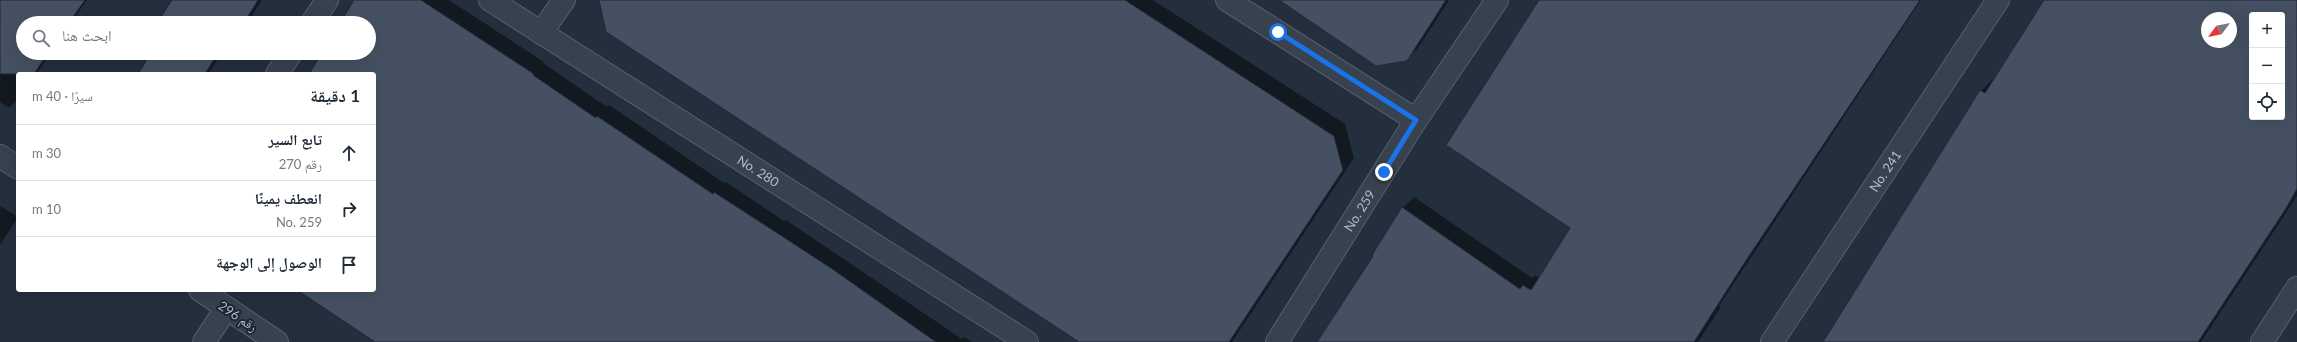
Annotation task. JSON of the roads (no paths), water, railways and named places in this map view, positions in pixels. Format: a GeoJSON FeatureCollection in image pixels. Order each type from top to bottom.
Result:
{"type":"FeatureCollection","features":[{"type":"Feature","properties":{"kind":"street"},"geometry":{"type":"LineString","coordinates":[[317,16],[327,0]]}},
{"type":"Feature","properties":{"kind":"street","name":"No. 280"},"geometry":{"type":"LineString","coordinates":[[490,0],[1027,342]]}},
{"type":"Feature","properties":{"kind":"street"},"geometry":{"type":"LineString","coordinates":[[541,33],[564,0]]}},
{"type":"Feature","properties":{"kind":"street"},"geometry":{"type":"LineString","coordinates":[[1227,0],[1416,120]]}},
{"type":"Feature","properties":{"kind":"street","name":"No. 259"},"geometry":{"type":"LineString","coordinates":[[1277,342],[1416,120],[1497,0]]}},
{"type":"Feature","properties":{"kind":"street","name":"No. 241"},"geometry":{"type":"LineString","coordinates":[[1772,342],[1998,0]]}},
{"type":"Feature","properties":{"kind":"street"},"geometry":{"type":"LineString","coordinates":[[278,72],[286,60]]}},
{"type":"Feature","properties":{"kind":"street"},"geometry":{"type":"LineString","coordinates":[[0,156],[16,167]]}},
{"type":"Feature","properties":{"kind":"street"},"geometry":{"type":"LineString","coordinates":[[2262,342],[2297,288]]}},
{"type":"Feature","properties":{"kind":"street","name":"رقم 296"},"geometry":{"type":"LineString","coordinates":[[203,292],[277,342]]}},
{"type":"Feature","properties":{"kind":"street"},"geometry":{"type":"LineString","coordinates":[[204,342],[226,309]]}}]}
